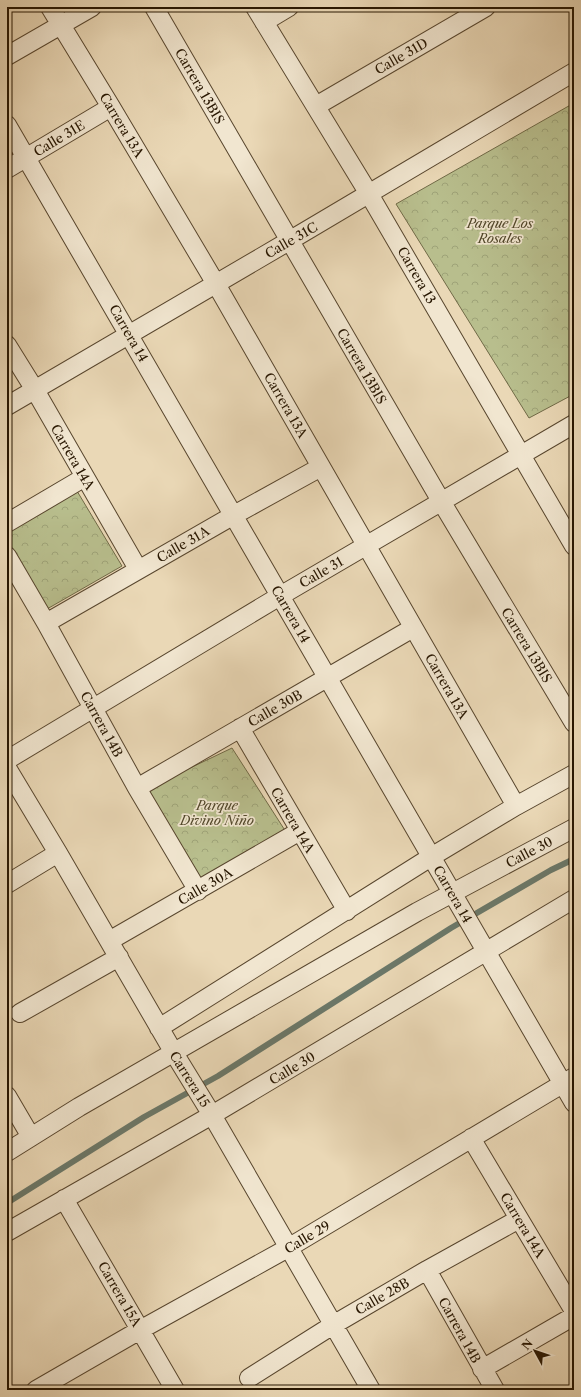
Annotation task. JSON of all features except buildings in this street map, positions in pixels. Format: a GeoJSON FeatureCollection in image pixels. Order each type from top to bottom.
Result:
{"type":"FeatureCollection","features":[{"type":"Feature","properties":{"kind":"street","name":"Carrera 13A"},"geometry":{"type":"LineString","coordinates":[[50,7],[216,284],[516,806]]}},
{"type":"Feature","properties":{"kind":"street"},"geometry":{"type":"LineString","coordinates":[[7,56],[92,7]]}},
{"type":"Feature","properties":{"kind":"street","name":"Carrera 13BIS"},"geometry":{"type":"LineString","coordinates":[[154,7],[441,501],[574,723]]}},
{"type":"Feature","properties":{"kind":"street"},"geometry":{"type":"LineString","coordinates":[[260,14],[290,7]]}},
{"type":"Feature","properties":{"kind":"street","name":"Calle 31D"},"geometry":{"type":"LineString","coordinates":[[316,106],[486,7]]}},
{"type":"Feature","properties":{"kind":"street","name":"Carrera 13"},"geometry":{"type":"LineString","coordinates":[[260,14],[370,194],[573,543]]}},
{"type":"Feature","properties":{"kind":"street","name":"Calle 31C"},"geometry":{"type":"LineString","coordinates":[[7,406],[370,194],[574,72]]}},
{"type":"Feature","properties":{"kind":"street","name":"Calle 31E"},"geometry":{"type":"LineString","coordinates":[[7,169],[111,107]]}},
{"type":"Feature","properties":{"kind":"street","name":"Carrera 14"},"geometry":{"type":"LineString","coordinates":[[7,125],[486,952],[568,1080],[574,1103]]}},
{"type":"Feature","properties":{"kind":"street","name":"Carrera 14A"},"geometry":{"type":"LineString","coordinates":[[7,345],[35,390],[138,569]]}},
{"type":"Feature","properties":{"kind":"street","name":"Calle 31"},"geometry":{"type":"LineString","coordinates":[[7,760],[366,545],[574,424]]}},
{"type":"Feature","properties":{"kind":"street","name":"Calle 31A"},"geometry":{"type":"LineString","coordinates":[[46,623],[138,569],[321,466]]}},
{"type":"Feature","properties":{"kind":"street"},"geometry":{"type":"LineString","coordinates":[[7,523],[85,476]]}},
{"type":"Feature","properties":{"kind":"street","name":"Carrera 14B"},"geometry":{"type":"LineString","coordinates":[[7,556],[46,623],[137,788],[198,890]]}},
{"type":"Feature","properties":{"kind":"street","name":"Calle 30B"},"geometry":{"type":"LineString","coordinates":[[137,788],[413,628]]}},
{"type":"Feature","properties":{"kind":"street","name":"Carrera 14A"},"geometry":{"type":"LineString","coordinates":[[240,728],[347,911]]}},
{"type":"Feature","properties":{"kind":"street","name":"Carrera 15"},"geometry":{"type":"LineString","coordinates":[[7,768],[208,1109],[371,1390]]}},
{"type":"Feature","properties":{"kind":"street"},"geometry":{"type":"LineString","coordinates":[[159,1028],[431,858],[516,806],[574,774]]}},
{"type":"Feature","properties":{"kind":"street","name":"Calle 30"},"geometry":{"type":"LineString","coordinates":[[7,1152],[79,1108],[411,916],[456,900],[574,828]]}},
{"type":"Feature","properties":{"kind":"street","name":"Calle 30A"},"geometry":{"type":"LineString","coordinates":[[109,941],[300,831]]}},
{"type":"Feature","properties":{"kind":"street"},"geometry":{"type":"LineString","coordinates":[[7,884],[58,853]]}},
{"type":"Feature","properties":{"kind":"street","name":"Calle 30"},"geometry":{"type":"LineString","coordinates":[[7,1232],[64,1199],[208,1109],[486,952],[574,899]]}},
{"type":"Feature","properties":{"kind":"street"},"geometry":{"type":"LineString","coordinates":[[20,1013],[118,956]]}},
{"type":"Feature","properties":{"kind":"street","name":"Calle 29"},"geometry":{"type":"LineString","coordinates":[[36,1390],[140,1330],[288,1248],[568,1080]]}},
{"type":"Feature","properties":{"kind":"street"},"geometry":{"type":"LineString","coordinates":[[7,1096],[31,1137]]}},
{"type":"Feature","properties":{"kind":"street","name":"Carrera 14A"},"geometry":{"type":"LineString","coordinates":[[471,1138],[574,1311]]}},
{"type":"Feature","properties":{"kind":"street","name":"Carrera 15A"},"geometry":{"type":"LineString","coordinates":[[64,1199],[175,1390]]}},
{"type":"Feature","properties":{"kind":"street","name":"Calle 28B"},"geometry":{"type":"LineString","coordinates":[[249,1378],[332,1325],[426,1270],[519,1219]]}},
{"type":"Feature","properties":{"kind":"street","name":"Carrera 14B"},"geometry":{"type":"LineString","coordinates":[[426,1270],[495,1390]]}},
{"type":"Feature","properties":{"kind":"street"},"geometry":{"type":"LineString","coordinates":[[482,1369],[574,1316]]}},
{"type":"Feature","properties":{"kind":"green space","name":"Parque Los Rosales"},"geometry":{"type":"Polygon","coordinates":[[[574,103],[574,394],[529,418],[396,204],[574,103]]]}},
{"type":"Feature","properties":{"kind":"green space"},"geometry":{"type":"Polygon","coordinates":[[[77,491],[122,566],[47,609],[7,542],[7,532],[77,491]]]}},
{"type":"Feature","properties":{"kind":"green space","name":"Parque Divino Niño"},"geometry":{"type":"Polygon","coordinates":[[[232,748],[286,832],[201,881],[146,789],[232,748]]]}},
{"type":"Feature","properties":{"kind":"waterway"},"geometry":{"type":"LineString","coordinates":[[7,1203],[144,1117],[218,1076],[451,928],[551,870],[574,859]]}}]}
